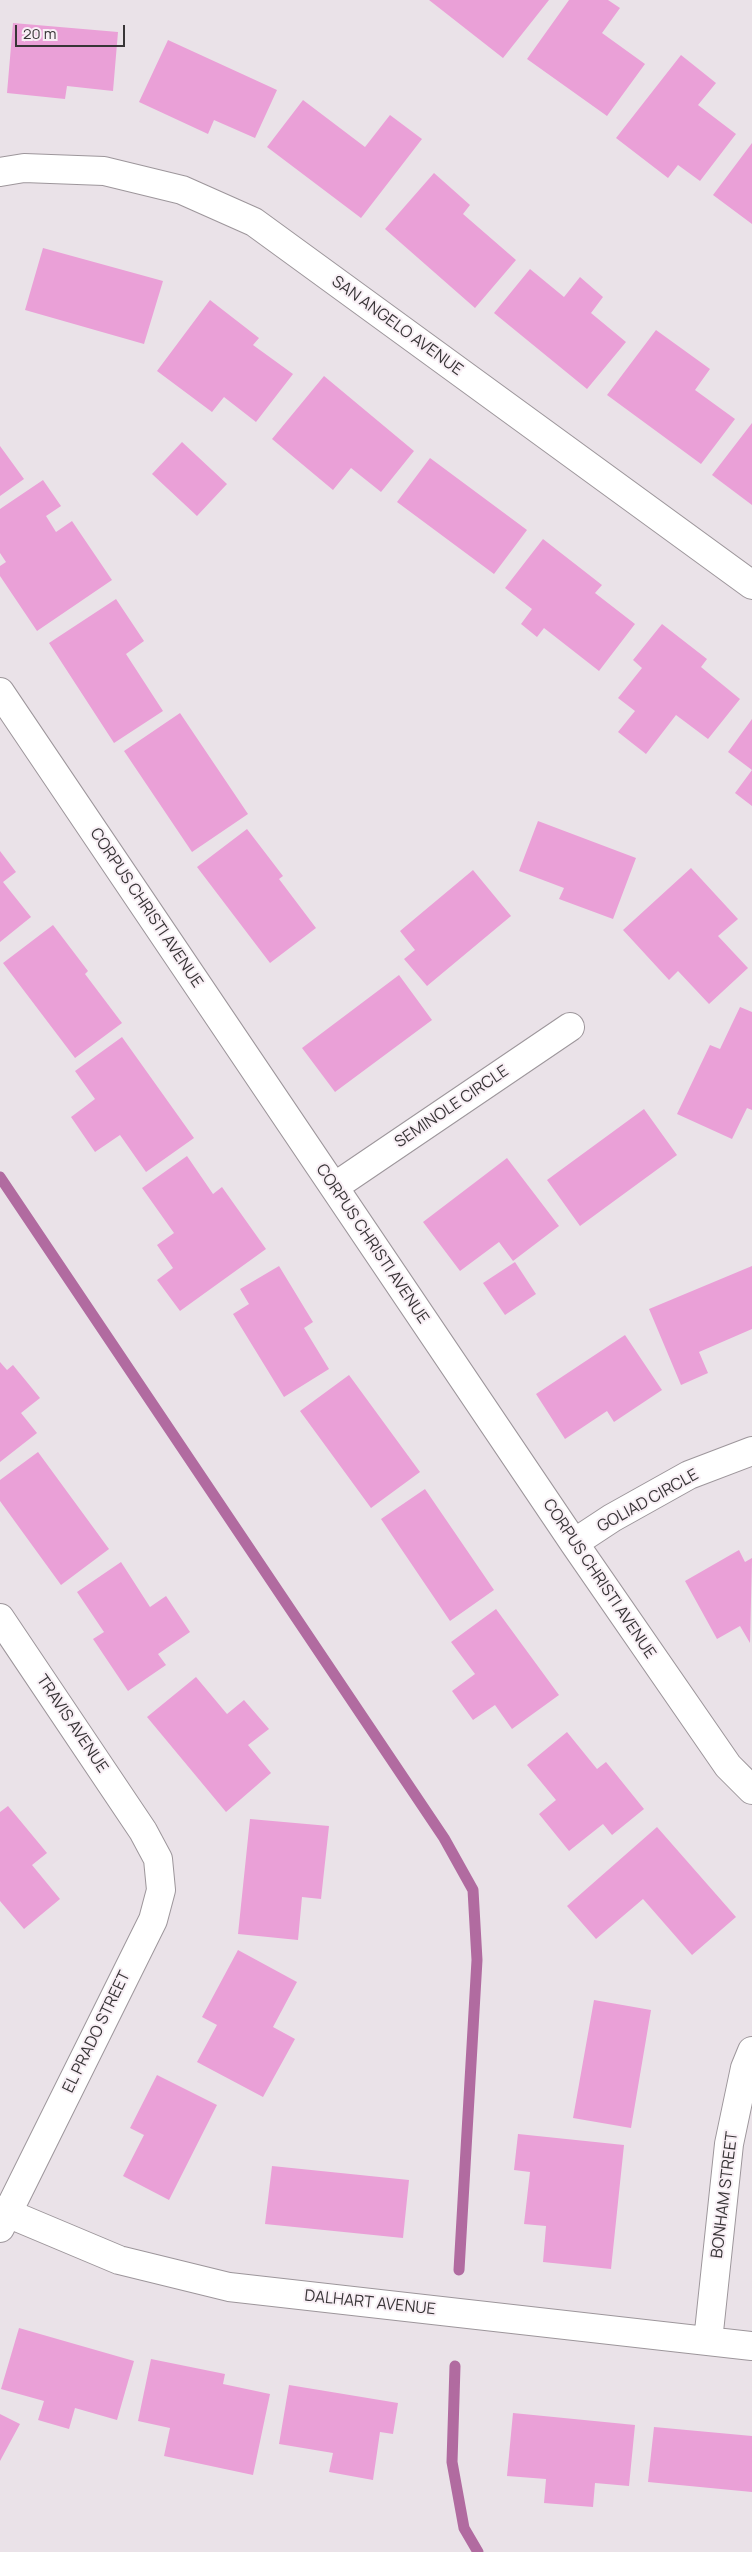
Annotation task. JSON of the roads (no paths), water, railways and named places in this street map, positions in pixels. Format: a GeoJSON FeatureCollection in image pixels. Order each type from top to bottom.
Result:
{"type":"FeatureCollection","features":[{"type":"Feature","properties":{"kind":"street","name":"SAN ANGELO AVENUE"},"geometry":{"type":"LineString","coordinates":[[0,172],[24,168],[104,171],[182,190],[254,222],[752,585]]}},
{"type":"Feature","properties":{"kind":"street","name":"CORPUS CHRISTI AVENUE"},"geometry":{"type":"LineString","coordinates":[[0,692],[574,1543],[728,1766],[752,1790]]}},
{"type":"Feature","properties":{"kind":"street","name":"SEMINOLE CIRCLE"},"geometry":{"type":"LineString","coordinates":[[334,1187],[570,1028]]}},
{"type":"Feature","properties":{"kind":"street","name":"GOLIAD CIRCLE"},"geometry":{"type":"LineString","coordinates":[[574,1543],[612,1518],[689,1475],[752,1451]]}},
{"type":"Feature","properties":{"kind":"street","name":"TRAVIS AVENUE"},"geometry":{"type":"LineString","coordinates":[[0,1618],[144,1831]]}},
{"type":"Feature","properties":{"kind":"street","name":"EL PRADO STREET"},"geometry":{"type":"LineString","coordinates":[[2,2217],[152,1920],[162,1890],[158,1858],[144,1831]]}},
{"type":"Feature","properties":{"kind":"street","name":"BONHAM STREET"},"geometry":{"type":"LineString","coordinates":[[708,2341],[729,2144],[745,2068],[752,2051]]}},
{"type":"Feature","properties":{"kind":"street","name":"DALHART AVENUE"},"geometry":{"type":"LineString","coordinates":[[2,2217],[119,2260],[229,2287],[752,2346]]}},
{"type":"Feature","properties":{"kind":"waterway"},"geometry":{"type":"LineString","coordinates":[[0,1177],[444,1838],[473,1890],[477,1960],[459,2270]]}},
{"type":"Feature","properties":{"kind":"waterway"},"geometry":{"type":"LineString","coordinates":[[455,2366],[452,2462],[464,2528],[478,2552]]}}]}
